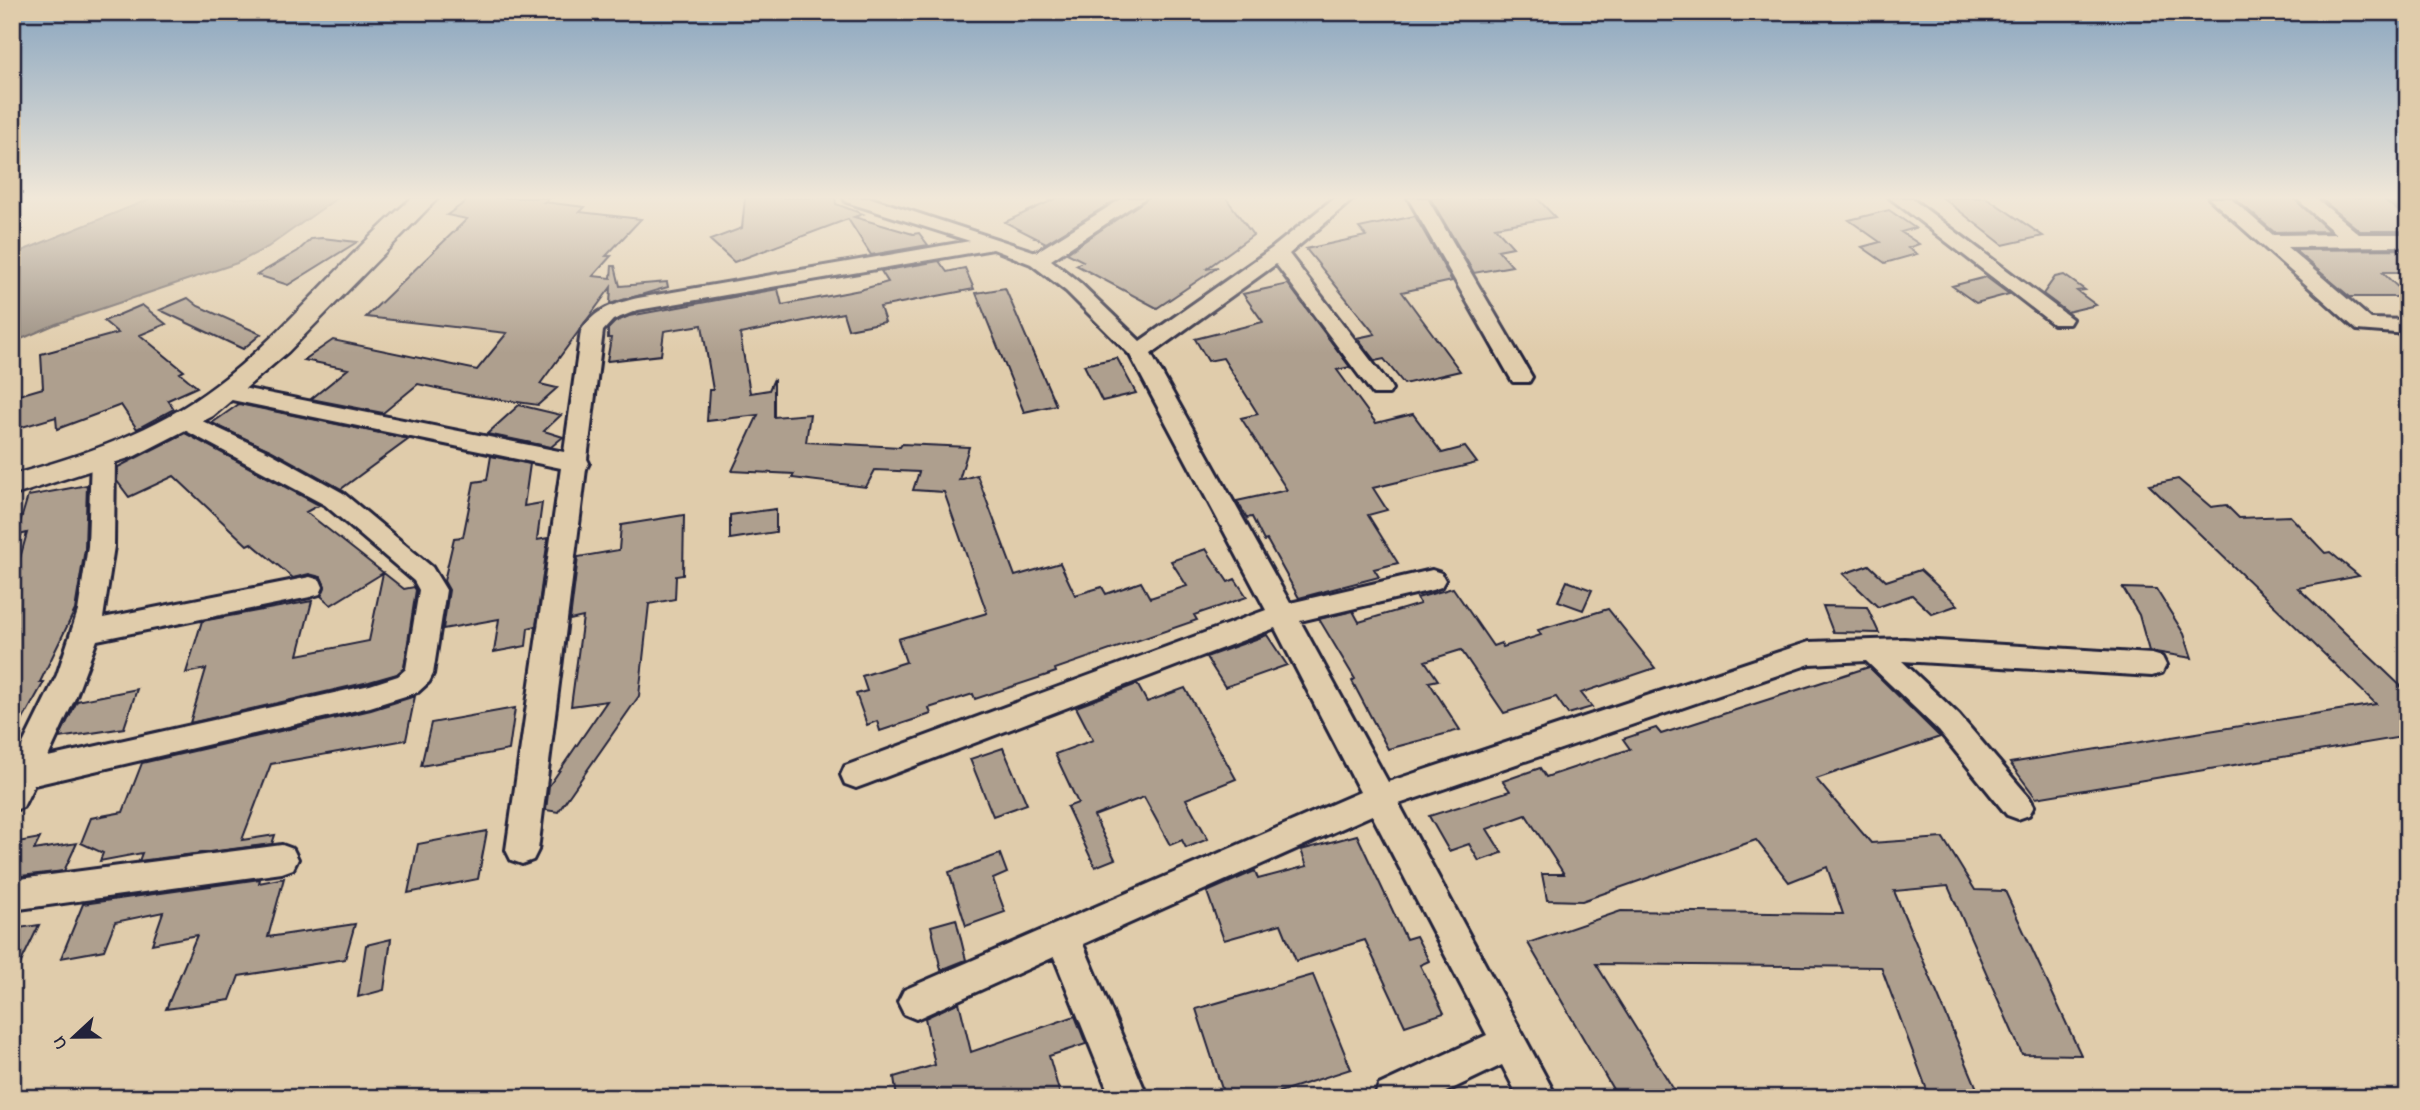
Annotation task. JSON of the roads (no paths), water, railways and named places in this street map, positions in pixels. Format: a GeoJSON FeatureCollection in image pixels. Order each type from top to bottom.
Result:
{"type":"FeatureCollection","features":[{"type":"Feature","properties":{"kind":"main road"},"geometry":{"type":"LineString","coordinates":[[12,486],[103,457],[185,421],[227,391],[294,330],[374,250]]}},
{"type":"Feature","properties":{"kind":"street"},"geometry":{"type":"LineString","coordinates":[[522,850],[577,463],[592,331],[606,313],[638,304],[956,250]]}},
{"type":"Feature","properties":{"kind":"street"},"geometry":{"type":"LineString","coordinates":[[1013,250],[1038,260],[1073,287],[1139,352],[1539,1098]]}},
{"type":"Feature","properties":{"kind":"street"},"geometry":{"type":"LineString","coordinates":[[1038,260],[1054,250]]}},
{"type":"Feature","properties":{"kind":"street"},"geometry":{"type":"LineString","coordinates":[[1139,352],[1282,250]]}},
{"type":"Feature","properties":{"kind":"street"},"geometry":{"type":"LineString","coordinates":[[1447,250],[1521,377]]}},
{"type":"Feature","properties":{"kind":"street"},"geometry":{"type":"LineString","coordinates":[[1968,250],[2061,319]]}},
{"type":"Feature","properties":{"kind":"street"},"geometry":{"type":"LineString","coordinates":[[2277,250],[2369,326],[2408,327]]}},
{"type":"Feature","properties":{"kind":"street"},"geometry":{"type":"LineString","coordinates":[[1278,253],[1381,389]]}},
{"type":"Feature","properties":{"kind":"street"},"geometry":{"type":"LineString","coordinates":[[2351,312],[2408,312]]}},
{"type":"Feature","properties":{"kind":"street"},"geometry":{"type":"LineString","coordinates":[[227,391],[577,463]]}},
{"type":"Feature","properties":{"kind":"street"},"geometry":{"type":"LineString","coordinates":[[18,786],[370,696],[408,684],[419,674],[433,590],[423,574],[334,499],[185,421]]}},
{"type":"Feature","properties":{"kind":"street"},"geometry":{"type":"LineString","coordinates":[[18,786],[86,632],[101,553],[103,457]]}},
{"type":"Feature","properties":{"kind":"street"},"geometry":{"type":"LineString","coordinates":[[856,775],[1282,615],[1432,579]]}},
{"type":"Feature","properties":{"kind":"street"},"geometry":{"type":"LineString","coordinates":[[86,632],[310,587]]}},
{"type":"Feature","properties":{"kind":"street"},"geometry":{"type":"LineString","coordinates":[[916,1002],[1379,799],[1809,653],[1834,650],[1874,651],[2152,665]]}},
{"type":"Feature","properties":{"kind":"street"},"geometry":{"type":"LineString","coordinates":[[1874,651],[1949,723],[2018,806]]}},
{"type":"Feature","properties":{"kind":"street"},"geometry":{"type":"LineString","coordinates":[[12,895],[282,859]]}},
{"type":"Feature","properties":{"kind":"street"},"geometry":{"type":"LineString","coordinates":[[1063,937],[1130,1098]]}},
{"type":"Feature","properties":{"kind":"street"},"geometry":{"type":"LineString","coordinates":[[1392,1098],[1509,1043]]}}]}
